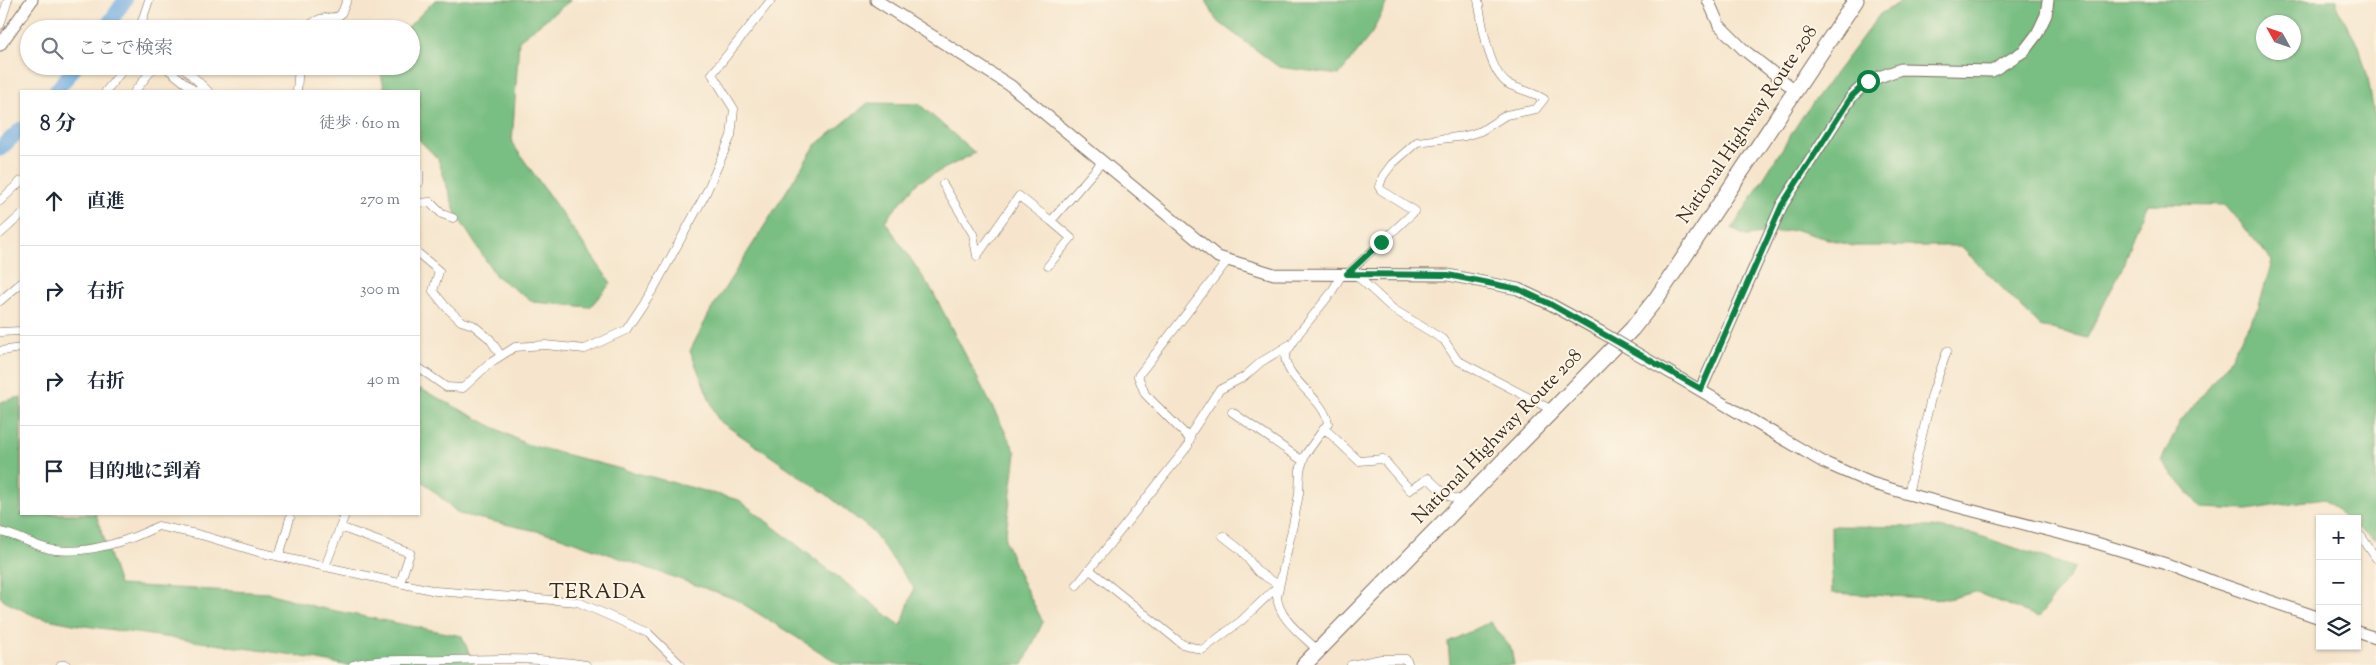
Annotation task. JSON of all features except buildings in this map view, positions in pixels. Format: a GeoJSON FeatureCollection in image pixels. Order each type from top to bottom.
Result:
{"type":"FeatureCollection","features":[{"type":"Feature","properties":{"kind":"highway","name":"National Highway Route 208"},"geometry":{"type":"LineString","coordinates":[[1304,665],[1632,329],[1656,298],[1856,0]]}},
{"type":"Feature","properties":{"kind":"street"},"geometry":{"type":"LineString","coordinates":[[0,25],[8,0]]}},
{"type":"Feature","properties":{"kind":"street"},"geometry":{"type":"LineString","coordinates":[[0,45],[32,0]]}},
{"type":"Feature","properties":{"kind":"street"},"geometry":{"type":"LineString","coordinates":[[142,20],[149,0]]}},
{"type":"Feature","properties":{"kind":"street"},"geometry":{"type":"LineString","coordinates":[[317,20],[327,16],[336,17],[340,15],[347,0]]}},
{"type":"Feature","properties":{"kind":"street"},"geometry":{"type":"LineString","coordinates":[[420,369],[446,387],[463,388],[501,356],[515,347],[545,345],[584,349],[626,330],[654,288],[706,193],[731,136],[734,108],[712,74],[771,0]]}},
{"type":"Feature","properties":{"kind":"street"},"geometry":{"type":"LineString","coordinates":[[876,0],[1011,86],[1218,257],[1274,274],[1448,275],[1518,289],[1601,332],[1823,462],[1871,483],[2090,541],[2176,567],[2316,617]]}},
{"type":"Feature","properties":{"kind":"street"},"geometry":{"type":"LineString","coordinates":[[1318,651],[1280,610],[1278,605],[1278,586],[1294,525],[1303,461],[1328,423],[1327,416],[1285,361],[1286,352],[1348,274],[1415,211],[1379,187],[1383,176],[1403,152],[1417,142],[1465,136],[1481,131],[1506,115],[1536,109],[1542,104],[1544,99],[1536,93],[1508,83],[1498,74],[1484,34],[1478,0]]}},
{"type":"Feature","properties":{"kind":"street"},"geometry":{"type":"LineString","coordinates":[[1708,0],[1720,24],[1744,50],[1795,90]]}},
{"type":"Feature","properties":{"kind":"street"},"geometry":{"type":"LineString","coordinates":[[1701,389],[1782,205],[1852,96],[1868,81],[1902,69],[1992,71],[2024,50],[2037,34],[2046,15],[2048,0]]}},
{"type":"Feature","properties":{"kind":"street"},"geometry":{"type":"LineString","coordinates":[[107,90],[119,75]]}},
{"type":"Feature","properties":{"kind":"street"},"geometry":{"type":"LineString","coordinates":[[136,90],[148,75]]}},
{"type":"Feature","properties":{"kind":"street"},"geometry":{"type":"LineString","coordinates":[[175,75],[194,90]]}},
{"type":"Feature","properties":{"kind":"street"},"geometry":{"type":"LineString","coordinates":[[191,75],[206,89]]}},
{"type":"Feature","properties":{"kind":"street"},"geometry":{"type":"LineString","coordinates":[[297,90],[298,75]]}},
{"type":"Feature","properties":{"kind":"street"},"geometry":{"type":"LineString","coordinates":[[1051,221],[1102,162]]}},
{"type":"Feature","properties":{"kind":"street"},"geometry":{"type":"LineString","coordinates":[[0,201],[20,182]]}},
{"type":"Feature","properties":{"kind":"street"},"geometry":{"type":"LineString","coordinates":[[943,184],[973,234],[977,256],[1019,196],[1071,238],[1048,266]]}},
{"type":"Feature","properties":{"kind":"street"},"geometry":{"type":"LineString","coordinates":[[420,203],[430,202],[442,214],[453,218]]}},
{"type":"Feature","properties":{"kind":"street"},"geometry":{"type":"LineString","coordinates":[[0,234],[20,216]]}},
{"type":"Feature","properties":{"kind":"street"},"geometry":{"type":"LineString","coordinates":[[420,255],[439,271],[433,291],[446,307],[462,321],[473,325],[490,339],[501,356]]}},
{"type":"Feature","properties":{"kind":"street"},"geometry":{"type":"LineString","coordinates":[[1190,439],[1145,394],[1138,376],[1228,260]]}},
{"type":"Feature","properties":{"kind":"street"},"geometry":{"type":"LineString","coordinates":[[1348,274],[1393,308],[1444,340],[1457,360],[1552,410]]}},
{"type":"Feature","properties":{"kind":"street"},"geometry":{"type":"LineString","coordinates":[[0,301],[20,284]]}},
{"type":"Feature","properties":{"kind":"street"},"geometry":{"type":"LineString","coordinates":[[0,332],[20,331]]}},
{"type":"Feature","properties":{"kind":"street"},"geometry":{"type":"LineString","coordinates":[[1077,585],[1188,446],[1190,439],[1219,390],[1244,377],[1261,362],[1291,344]]}},
{"type":"Feature","properties":{"kind":"street"},"geometry":{"type":"LineString","coordinates":[[0,351],[20,348]]}},
{"type":"Feature","properties":{"kind":"street"},"geometry":{"type":"LineString","coordinates":[[1908,494],[1932,394],[1948,352]]}},
{"type":"Feature","properties":{"kind":"street"},"geometry":{"type":"LineString","coordinates":[[1232,412],[1303,461]]}},
{"type":"Feature","properties":{"kind":"street"},"geometry":{"type":"LineString","coordinates":[[1324,428],[1359,461],[1383,459],[1410,490],[1428,478],[1446,495],[1464,501]]}},
{"type":"Feature","properties":{"kind":"street"},"geometry":{"type":"LineString","coordinates":[[325,567],[344,517],[342,515]]}},
{"type":"Feature","properties":{"kind":"street"},"geometry":{"type":"LineString","coordinates":[[279,557],[290,518]]}},
{"type":"Feature","properties":{"kind":"street"},"geometry":{"type":"LineString","coordinates":[[0,532],[55,550],[84,549],[136,537],[158,526],[183,530],[279,557],[436,591],[578,602],[648,633],[680,665]]}},
{"type":"Feature","properties":{"kind":"street"},"geometry":{"type":"LineString","coordinates":[[340,527],[410,553],[400,583]]}},
{"type":"Feature","properties":{"kind":"street"},"geometry":{"type":"LineString","coordinates":[[1222,536],[1241,550],[1258,572],[1278,586]]}},
{"type":"Feature","properties":{"kind":"street"},"geometry":{"type":"LineString","coordinates":[[2361,536],[2376,558]]}},
{"type":"Feature","properties":{"kind":"street"},"geometry":{"type":"LineString","coordinates":[[1090,570],[1182,644],[1202,650],[1241,621],[1278,586]]}},
{"type":"Feature","properties":{"kind":"street"},"geometry":{"type":"LineString","coordinates":[[2361,633],[2376,638]]}},
{"type":"Feature","properties":{"kind":"street"},"geometry":{"type":"LineString","coordinates":[[353,665],[398,659],[444,660],[485,657],[548,659],[586,665]]}},
{"type":"Feature","properties":{"kind":"street"},"geometry":{"type":"LineString","coordinates":[[1351,665],[1381,659],[1406,659],[1409,665]]}},
{"type":"Feature","properties":{"kind":"street"},"geometry":{"type":"LineString","coordinates":[[61,665],[66,665]]}},
{"type":"Feature","properties":{"kind":"green space"},"geometry":{"type":"Polygon","coordinates":[[[435,0],[571,0],[519,40],[512,143],[611,283],[590,307],[533,302],[496,276],[456,214],[438,159],[420,141],[420,90],[385,90],[381,75],[420,75],[420,20],[415,20],[435,0]]]}},
{"type":"Feature","properties":{"kind":"green space"},"geometry":{"type":"Polygon","coordinates":[[[1206,0],[1388,0],[1372,33],[1339,75],[1279,67],[1216,20],[1206,0]]]}},
{"type":"Feature","properties":{"kind":"green space"},"geometry":{"type":"Polygon","coordinates":[[[1904,0],[2337,0],[2337,7],[2359,46],[2368,78],[2376,126],[2376,540],[2361,531],[2361,515],[2342,515],[2324,498],[2248,510],[2201,508],[2161,461],[2180,422],[2227,364],[2259,306],[2272,261],[2226,205],[2148,204],[2136,227],[2122,268],[2087,338],[2040,326],[1960,246],[1853,246],[1796,230],[1746,236],[1732,229],[1802,117],[1880,14],[1904,0]]]}},
{"type":"Feature","properties":{"kind":"green space"},"geometry":{"type":"Polygon","coordinates":[[[868,103],[919,104],[975,153],[918,182],[885,221],[933,292],[1016,453],[1005,540],[1021,579],[1043,622],[1023,665],[841,665],[735,599],[555,535],[459,514],[420,479],[420,389],[526,444],[739,500],[901,626],[914,588],[871,530],[826,494],[718,420],[690,351],[711,310],[815,146],[868,103]]]}},
{"type":"Feature","properties":{"kind":"green space"},"geometry":{"type":"Polygon","coordinates":[[[20,397],[20,515],[96,515],[119,585],[269,593],[316,607],[462,636],[474,665],[345,665],[287,654],[78,625],[37,617],[10,604],[0,597],[0,402],[20,397]]]}},
{"type":"Feature","properties":{"kind":"green space"},"geometry":{"type":"Polygon","coordinates":[[[1831,526],[1932,527],[1974,534],[2075,568],[2039,617],[1975,592],[1948,599],[1832,593],[1831,526]]]}},
{"type":"Feature","properties":{"kind":"green space"},"geometry":{"type":"Polygon","coordinates":[[[1490,622],[1511,648],[1514,665],[1450,665],[1448,642],[1490,622]]]}},
{"type":"Feature","properties":{"kind":"waterway"},"geometry":{"type":"LineString","coordinates":[[111,20],[125,0]]}},
{"type":"Feature","properties":{"kind":"waterway"},"geometry":{"type":"LineString","coordinates":[[57,90],[69,75]]}},
{"type":"Feature","properties":{"kind":"waterway"},"geometry":{"type":"LineString","coordinates":[[0,149],[20,130]]}},
{"type":"Feature","properties":{"kind":"district","name":"TERADA"},"geometry":{"type":"Point","coordinates":[598,593]}},
{"type":"Feature","properties":{"kind":"route"},"geometry":{"type":"LineString","coordinates":[[1381,242],[1347,274],[1448,275],[1518,289],[1550,304],[1701,389],[1782,205],[1852,96],[1868,81]]}}]}
